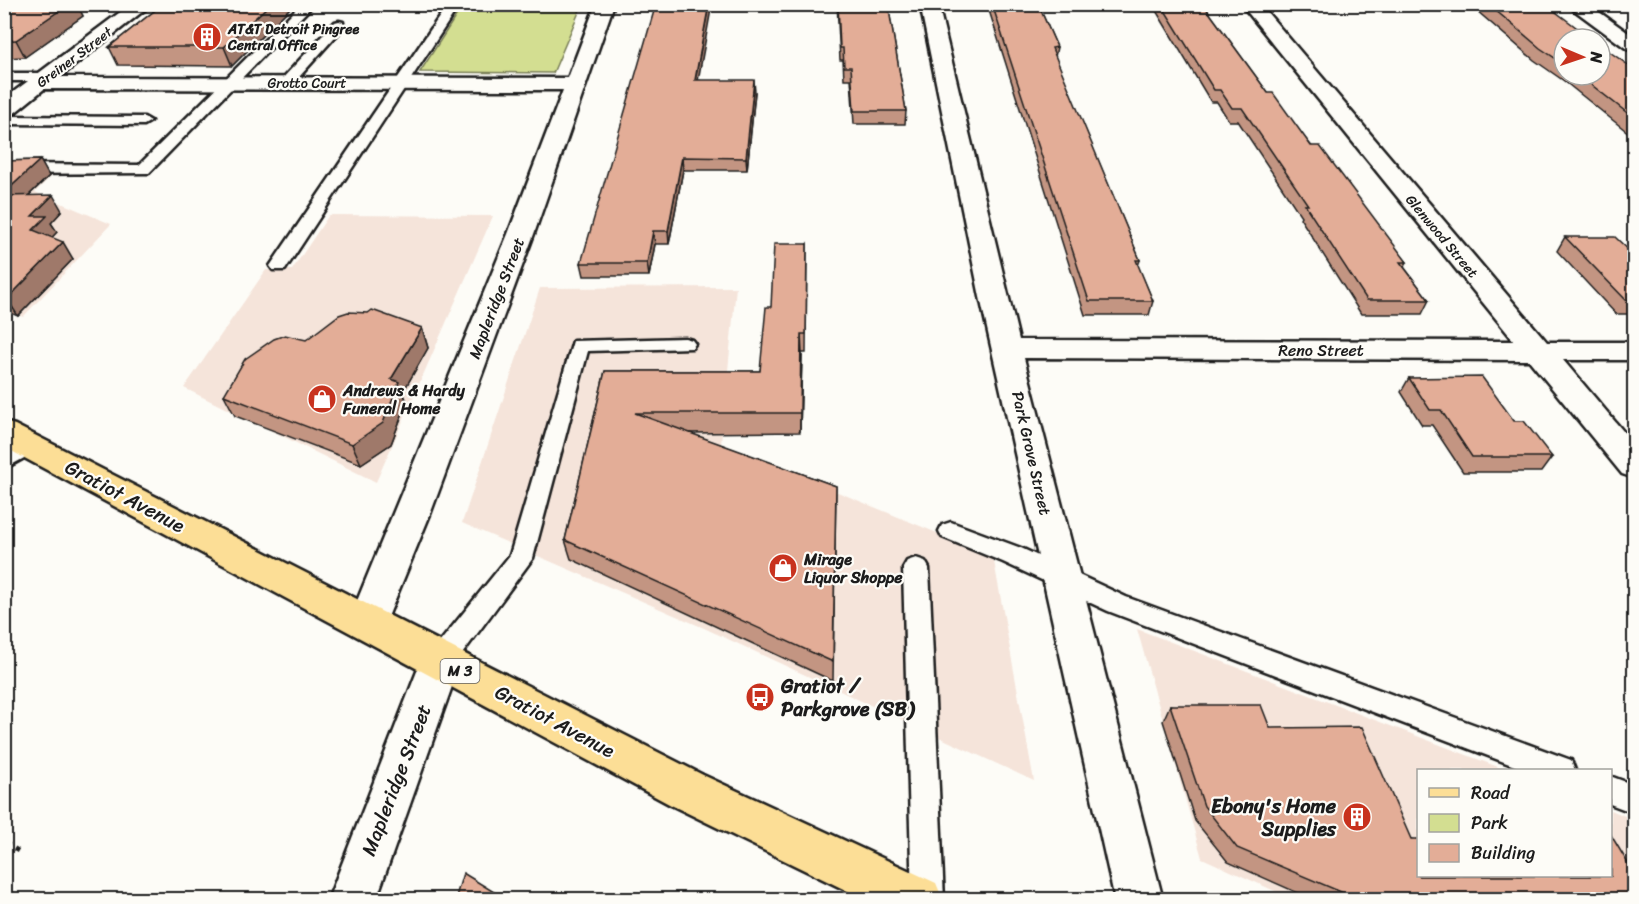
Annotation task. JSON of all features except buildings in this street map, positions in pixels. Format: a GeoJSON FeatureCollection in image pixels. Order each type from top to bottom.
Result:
{"type":"FeatureCollection","features":[{"type":"Feature","properties":{"kind":"main road","name":"Gratiot Avenue"},"geometry":{"type":"LineString","coordinates":[[13,447],[367,623],[687,790],[919,900]]}},
{"type":"Feature","properties":{"kind":"street","name":"Greiner Street"},"geometry":{"type":"LineString","coordinates":[[4,110],[143,4]]}},
{"type":"Feature","properties":{"kind":"street","name":"Mapleridge Street"},"geometry":{"type":"LineString","coordinates":[[367,623],[413,512],[521,234],[605,4]]}},
{"type":"Feature","properties":{"kind":"street","name":"Park Grove Street"},"geometry":{"type":"LineString","coordinates":[[929,4],[994,297],[1139,900]]}},
{"type":"Feature","properties":{"kind":"street","name":"Glenwood Street"},"geometry":{"type":"LineString","coordinates":[[1250,4],[1635,466]]}},
{"type":"Feature","properties":{"kind":"street"},"geometry":{"type":"LineString","coordinates":[[1575,4],[1635,45]]}},
{"type":"Feature","properties":{"kind":"street","name":"Grotto Court"},"geometry":{"type":"LineString","coordinates":[[44,80],[574,84]]}},
{"type":"Feature","properties":{"kind":"street","name":"Reno Street"},"geometry":{"type":"LineString","coordinates":[[1008,349],[1635,351]]}},
{"type":"Feature","properties":{"kind":"street","name":"Mapleridge Street"},"geometry":{"type":"LineString","coordinates":[[352,900],[441,661]]}},
{"type":"Feature","properties":{"kind":"lane"},"geometry":{"type":"LineString","coordinates":[[4,169],[143,170],[308,4]]}},
{"type":"Feature","properties":{"kind":"lane"},"geometry":{"type":"LineString","coordinates":[[279,266],[454,4]]}},
{"type":"Feature","properties":{"kind":"lane"},"geometry":{"type":"LineString","coordinates":[[286,83],[339,25]]}},
{"type":"Feature","properties":{"kind":"lane"},"geometry":{"type":"LineString","coordinates":[[4,77],[44,80]]}},
{"type":"Feature","properties":{"kind":"lane"},"geometry":{"type":"LineString","coordinates":[[4,120],[144,121]]}},
{"type":"Feature","properties":{"kind":"lane"},"geometry":{"type":"LineString","coordinates":[[4,153],[159,155]]}},
{"type":"Feature","properties":{"kind":"lane"},"geometry":{"type":"LineString","coordinates":[[441,661],[521,558],[580,345],[685,344]]}},
{"type":"Feature","properties":{"kind":"lane"},"geometry":{"type":"LineString","coordinates":[[951,531],[1117,604],[1555,769]]}},
{"type":"Feature","properties":{"kind":"lane"},"geometry":{"type":"LineString","coordinates":[[916,568],[928,900]]}},
{"type":"Feature","properties":{"kind":"lane"},"geometry":{"type":"LineString","coordinates":[[1612,790],[1635,799]]}},
{"type":"Feature","properties":{"kind":"path"},"geometry":{"type":"LineString","coordinates":[[4,842],[18,851]]}},
{"type":"Feature","properties":{"kind":"shaded area"},"geometry":{"type":"Polygon","coordinates":[[[5,171],[57,171],[35,192],[111,224],[23,317],[5,309],[5,171]]]}},
{"type":"Feature","properties":{"kind":"shaded area"},"geometry":{"type":"Polygon","coordinates":[[[329,215],[493,216],[376,482],[184,388],[266,270],[292,270],[329,215]]]}},
{"type":"Feature","properties":{"kind":"shaded area"},"geometry":{"type":"Polygon","coordinates":[[[736,287],[721,444],[993,556],[1034,781],[704,628],[462,523],[540,288],[736,287]]]}},
{"type":"Feature","properties":{"kind":"shaded area"},"geometry":{"type":"Polygon","coordinates":[[[1137,629],[1503,769],[1417,769],[1417,877],[1612,877],[1612,810],[1634,820],[1634,899],[1292,899],[1202,858],[1137,629]]]}},
{"type":"Feature","properties":{"kind":"green space"},"geometry":{"type":"Polygon","coordinates":[[[463,5],[582,5],[553,73],[420,72],[463,5]]]}},
{"type":"Feature","properties":{"kind":"place","name":"AT&T Detroit Pingree Central Office"},"geometry":{"type":"Point","coordinates":[207,37]}},
{"type":"Feature","properties":{"kind":"place","name":"Andrews & Hardy Funeral Home"},"geometry":{"type":"Point","coordinates":[322,399]}},
{"type":"Feature","properties":{"kind":"place","name":"Mirage Liquor Shoppe"},"geometry":{"type":"Point","coordinates":[783,568]}},
{"type":"Feature","properties":{"kind":"place","name":"Gratiot / Parkgrove (SB)"},"geometry":{"type":"Point","coordinates":[760,697]}},
{"type":"Feature","properties":{"kind":"place","name":"Ebony's Home Supplies"},"geometry":{"type":"Point","coordinates":[1357,817]}}]}
